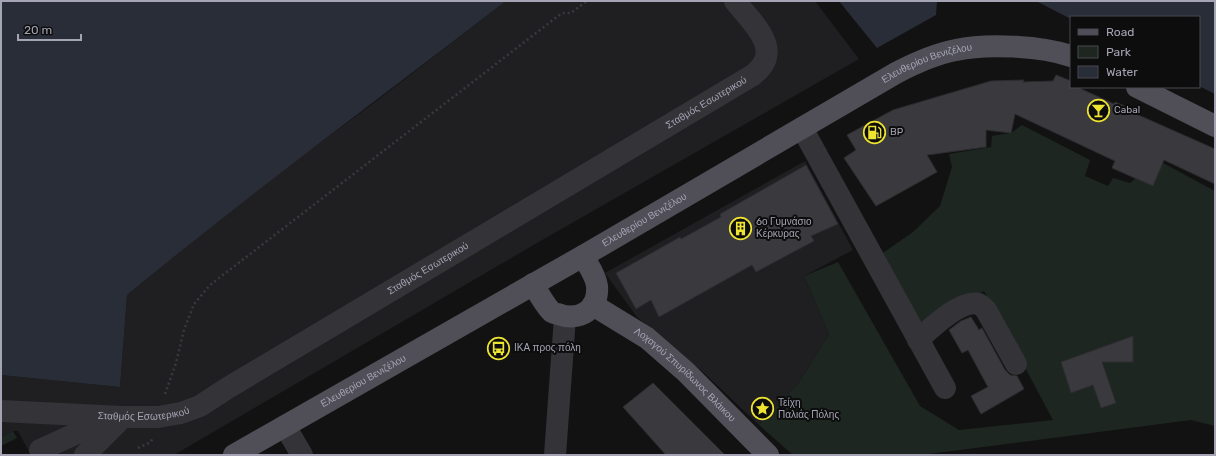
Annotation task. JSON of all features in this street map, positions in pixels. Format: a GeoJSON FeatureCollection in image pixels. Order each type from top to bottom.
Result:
{"type":"FeatureCollection","features":[{"type":"Feature","properties":{"kind":"main road","name":"Ελευθερίου Βενιζέλου"},"geometry":{"type":"LineString","coordinates":[[234,455],[583,256],[896,73],[930,57],[945,52],[969,48],[1006,47],[1046,50],[1070,56]]}},
{"type":"Feature","properties":{"kind":"main road"},"geometry":{"type":"LineString","coordinates":[[1139,88],[1215,126]]}},
{"type":"Feature","properties":{"kind":"main road"},"geometry":{"type":"LineString","coordinates":[[533,284],[552,312],[565,317],[577,317],[587,312],[593,305],[596,298],[597,286],[583,256]]}},
{"type":"Feature","properties":{"kind":"main road","name":"Λοχαγού Σπυρίδωνος Βλάικου"},"geometry":{"type":"LineString","coordinates":[[593,305],[647,338],[686,372],[768,455]]}},
{"type":"Feature","properties":{"kind":"street","name":"Σταθμός Εσωτερικού"},"geometry":{"type":"LineString","coordinates":[[1,412],[158,417],[181,413],[200,406],[233,384],[753,75],[765,63],[767,48],[761,34],[735,1]]}},
{"type":"Feature","properties":{"kind":"street"},"geometry":{"type":"LineString","coordinates":[[802,128],[944,388]]}},
{"type":"Feature","properties":{"kind":"street"},"geometry":{"type":"LineString","coordinates":[[918,340],[943,318],[964,305],[979,304],[986,310],[1016,364]]}},
{"type":"Feature","properties":{"kind":"street"},"geometry":{"type":"LineString","coordinates":[[555,455],[565,317]]}},
{"type":"Feature","properties":{"kind":"street"},"geometry":{"type":"LineString","coordinates":[[40,450],[73,435],[122,417]]}},
{"type":"Feature","properties":{"kind":"street"},"geometry":{"type":"LineString","coordinates":[[85,455],[122,417]]}},
{"type":"Feature","properties":{"kind":"street"},"geometry":{"type":"LineString","coordinates":[[285,426],[302,455]]}},
{"type":"Feature","properties":{"kind":"path"},"geometry":{"type":"LineString","coordinates":[[163,400],[176,363],[184,330],[194,304],[210,285],[562,13],[571,13],[587,1]]}},
{"type":"Feature","properties":{"kind":"path"},"geometry":{"type":"LineString","coordinates":[[138,448],[151,442]]}},
{"type":"Feature","properties":{"kind":"shaded area"},"geometry":{"type":"Polygon","coordinates":[[[506,1],[815,1],[859,59],[537,243],[174,455],[31,455],[18,431],[13,431],[1,437],[1,375],[120,387],[127,295],[186,246],[286,168],[375,102],[506,1]]]}},
{"type":"Feature","properties":{"kind":"shaded area"},"geometry":{"type":"Polygon","coordinates":[[[805,161],[853,250],[804,276],[829,334],[800,381],[759,425],[704,373],[637,317],[605,273],[805,161]]]}},
{"type":"Feature","properties":{"kind":"green space"},"geometry":{"type":"Polygon","coordinates":[[[1022,125],[1090,160],[1085,176],[1108,186],[1113,178],[1130,183],[1163,163],[1215,191],[1215,426],[1191,420],[921,455],[793,455],[759,425],[800,381],[829,334],[804,276],[838,262],[920,406],[959,430],[1053,420],[984,291],[918,328],[877,257],[913,232],[940,206],[952,167],[949,154],[991,147],[992,136],[1011,133],[1022,125]]]}},
{"type":"Feature","properties":{"kind":"green space"},"geometry":{"type":"Polygon","coordinates":[[[13,431],[17,438],[1,446],[1,437],[13,431]]]}},
{"type":"Feature","properties":{"kind":"water"},"geometry":{"type":"Polygon","coordinates":[[[1,1],[506,1],[267,183],[127,295],[120,387],[1,375],[1,1]]]}},
{"type":"Feature","properties":{"kind":"water"},"geometry":{"type":"Polygon","coordinates":[[[839,1],[937,1],[936,15],[877,48],[839,1]]]}},
{"type":"Feature","properties":{"kind":"water"},"geometry":{"type":"Polygon","coordinates":[[[1036,1],[1215,1],[1215,94],[1200,86],[1200,16],[1070,16],[1070,18],[1036,1]]]}},
{"type":"Feature","properties":{"kind":"building"},"geometry":{"type":"Polygon","coordinates":[[[1056,75],[1070,81],[1070,88],[1079,88],[1114,104],[1115,102],[1136,111],[1136,114],[1215,149],[1215,184],[1164,160],[1153,186],[1112,168],[1115,161],[1015,114],[1011,133],[986,130],[986,147],[927,155],[937,172],[876,206],[844,158],[856,150],[847,135],[893,110],[991,81],[1053,81],[1056,75]]]}},
{"type":"Feature","properties":{"kind":"building"},"geometry":{"type":"Polygon","coordinates":[[[806,165],[838,224],[811,236],[814,241],[756,272],[752,265],[659,317],[651,300],[636,309],[616,273],[680,237],[681,239],[721,217],[720,214],[806,165]]]}},
{"type":"Feature","properties":{"kind":"building"},"geometry":{"type":"Polygon","coordinates":[[[971,317],[979,330],[982,328],[1005,370],[1010,375],[1017,376],[1024,389],[981,414],[971,396],[988,387],[968,350],[962,353],[949,330],[961,321],[971,317]]]}},
{"type":"Feature","properties":{"kind":"building"},"geometry":{"type":"Polygon","coordinates":[[[1133,336],[1133,362],[1102,362],[1116,403],[1101,408],[1093,385],[1071,393],[1061,362],[1133,336]]]}},
{"type":"Feature","properties":{"kind":"building"},"geometry":{"type":"Polygon","coordinates":[[[653,383],[725,455],[666,455],[623,407],[653,383]]]}},
{"type":"Feature","properties":{"kind":"place","name":"Cabal"},"geometry":{"type":"Point","coordinates":[1099,110]}},
{"type":"Feature","properties":{"kind":"place","name":"BP"},"geometry":{"type":"Point","coordinates":[875,132]}},
{"type":"Feature","properties":{"kind":"place","name":"6ο Γυμνάσιο Κέρκυρας"},"geometry":{"type":"Point","coordinates":[740,228]}},
{"type":"Feature","properties":{"kind":"place","name":"ΙΚΑ προς πόλη"},"geometry":{"type":"Point","coordinates":[498,348]}},
{"type":"Feature","properties":{"kind":"place","name":"Τείχη Παλιάς Πόλης"},"geometry":{"type":"Point","coordinates":[763,409]}}]}
